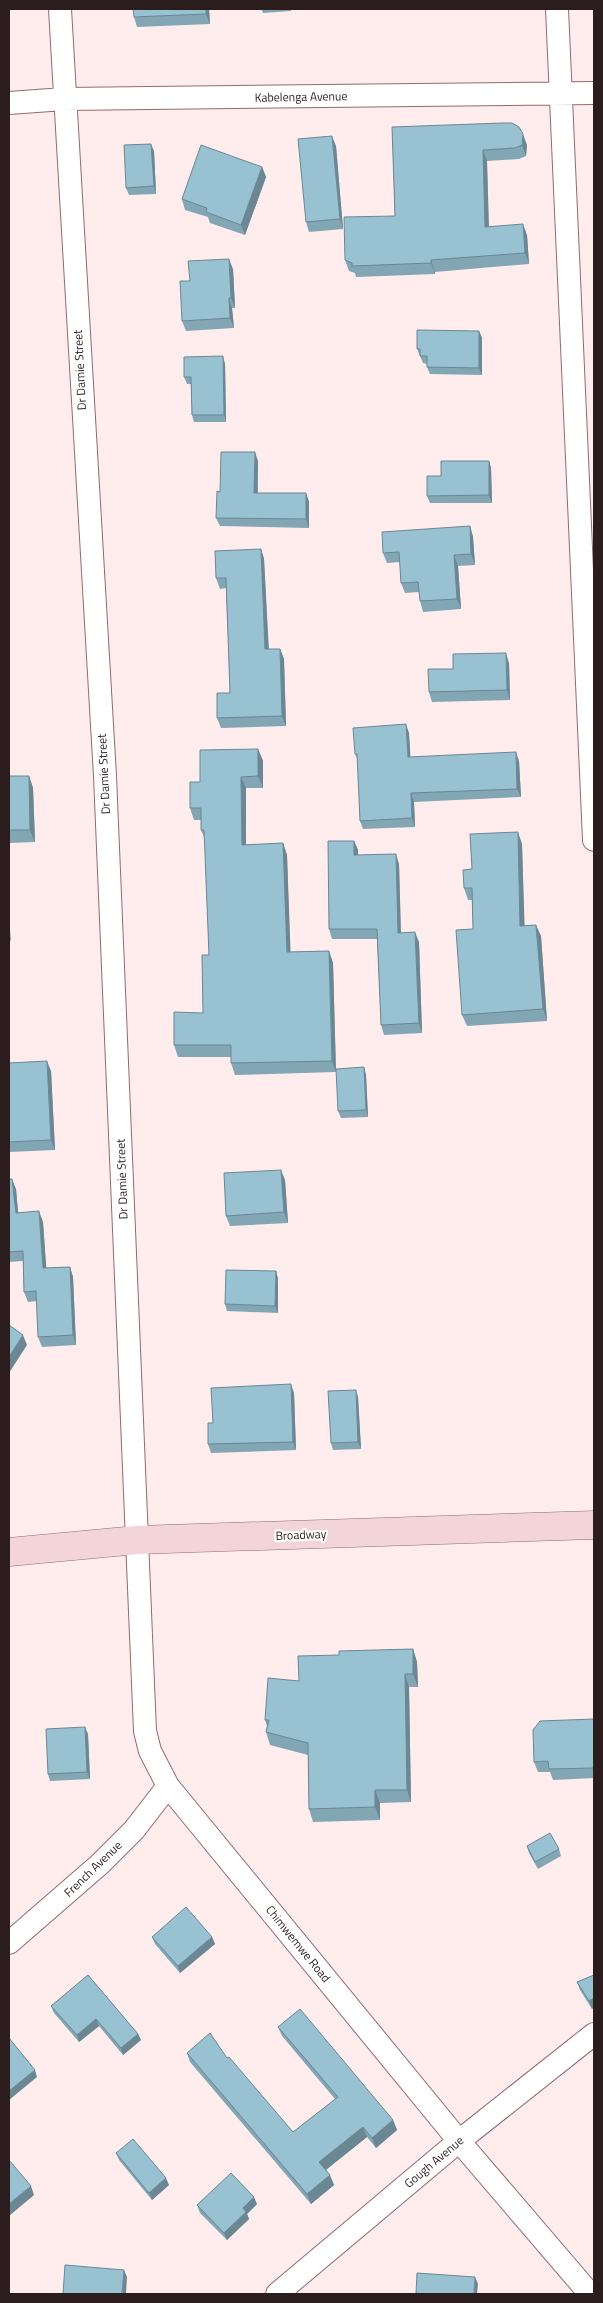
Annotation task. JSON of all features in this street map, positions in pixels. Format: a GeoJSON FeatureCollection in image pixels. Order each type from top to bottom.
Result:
{"type":"FeatureCollection","features":[{"type":"Feature","properties":{"kind":"main road","name":"Broadway"},"geometry":{"type":"LineString","coordinates":[[9,1552],[138,1540],[594,1525]]}},
{"type":"Feature","properties":{"kind":"street","name":"Dr Damie Street"},"geometry":{"type":"LineString","coordinates":[[60,9],[104,766],[138,1540]]}},
{"type":"Feature","properties":{"kind":"street"},"geometry":{"type":"LineString","coordinates":[[557,9],[594,840]]}},
{"type":"Feature","properties":{"kind":"street","name":"Kabelenga Avenue"},"geometry":{"type":"LineString","coordinates":[[9,103],[64,99],[594,93]]}},
{"type":"Feature","properties":{"kind":"street","name":"Chimwemwe Road"},"geometry":{"type":"LineString","coordinates":[[138,1540],[145,1731],[150,1751],[168,1786],[459,2140],[590,2294]]}},
{"type":"Feature","properties":{"kind":"street","name":"French Avenue"},"geometry":{"type":"LineString","coordinates":[[9,1943],[100,1864],[134,1830],[168,1786]]}},
{"type":"Feature","properties":{"kind":"street","name":"Gough Avenue"},"geometry":{"type":"LineString","coordinates":[[278,2294],[459,2140],[594,2034]]}},
{"type":"Feature","properties":{"kind":"building"},"geometry":{"type":"Polygon","coordinates":[[[133,9],[206,9],[206,14],[134,17],[133,9]]]}},
{"type":"Feature","properties":{"kind":"building"},"geometry":{"type":"Polygon","coordinates":[[[512,123],[519,127],[523,134],[522,145],[515,148],[483,150],[485,227],[523,224],[525,253],[431,260],[431,263],[352,266],[352,263],[345,260],[344,217],[395,216],[392,127],[512,123]]]}},
{"type":"Feature","properties":{"kind":"building"},"geometry":{"type":"Polygon","coordinates":[[[332,136],[340,219],[306,222],[298,139],[332,136]]]}},
{"type":"Feature","properties":{"kind":"building"},"geometry":{"type":"Polygon","coordinates":[[[151,144],[154,186],[126,188],[124,145],[151,144]]]}},
{"type":"Feature","properties":{"kind":"building"},"geometry":{"type":"Polygon","coordinates":[[[201,145],[262,167],[241,225],[206,212],[207,208],[182,199],[201,145]]]}},
{"type":"Feature","properties":{"kind":"building"},"geometry":{"type":"Polygon","coordinates":[[[229,259],[230,318],[182,321],[180,281],[190,281],[188,261],[229,259]]]}},
{"type":"Feature","properties":{"kind":"building"},"geometry":{"type":"Polygon","coordinates":[[[417,330],[479,331],[479,368],[427,367],[427,356],[420,356],[420,349],[417,349],[417,330]]]}},
{"type":"Feature","properties":{"kind":"building"},"geometry":{"type":"Polygon","coordinates":[[[223,356],[224,415],[192,415],[191,377],[184,377],[184,357],[223,356]]]}},
{"type":"Feature","properties":{"kind":"building"},"geometry":{"type":"Polygon","coordinates":[[[221,452],[255,452],[254,493],[306,493],[306,519],[216,518],[217,491],[220,492],[221,452]]]}},
{"type":"Feature","properties":{"kind":"building"},"geometry":{"type":"Polygon","coordinates":[[[441,461],[489,461],[489,495],[427,496],[427,476],[441,476],[441,461]]]}},
{"type":"Feature","properties":{"kind":"building"},"geometry":{"type":"Polygon","coordinates":[[[470,526],[471,554],[454,555],[457,599],[420,601],[418,582],[401,583],[399,552],[383,553],[382,532],[470,526]]]}},
{"type":"Feature","properties":{"kind":"building"},"geometry":{"type":"Polygon","coordinates":[[[261,549],[265,649],[280,649],[282,716],[217,718],[217,693],[230,693],[226,578],[216,578],[215,551],[261,549]]]}},
{"type":"Feature","properties":{"kind":"building"},"geometry":{"type":"Polygon","coordinates":[[[506,653],[507,690],[429,692],[428,669],[453,669],[453,654],[506,653]]]}},
{"type":"Feature","properties":{"kind":"building"},"geometry":{"type":"Polygon","coordinates":[[[406,724],[408,757],[516,752],[517,789],[411,793],[412,818],[360,821],[357,754],[355,754],[353,728],[406,724]]]}},
{"type":"Feature","properties":{"kind":"building"},"geometry":{"type":"Polygon","coordinates":[[[258,749],[258,776],[241,777],[242,845],[283,843],[287,952],[329,951],[332,1061],[231,1063],[231,1045],[174,1045],[174,1012],[203,1013],[202,955],[209,955],[204,830],[201,830],[201,808],[190,808],[190,782],[200,782],[200,750],[258,749]]]}},
{"type":"Feature","properties":{"kind":"building"},"geometry":{"type":"Polygon","coordinates":[[[9,776],[29,776],[30,830],[9,830],[9,776]]]}},
{"type":"Feature","properties":{"kind":"building"},"geometry":{"type":"Polygon","coordinates":[[[518,832],[520,926],[536,925],[543,1009],[462,1015],[456,930],[473,929],[472,888],[464,888],[463,870],[472,869],[470,834],[518,832]]]}},
{"type":"Feature","properties":{"kind":"building"},"geometry":{"type":"Polygon","coordinates":[[[328,841],[354,841],[354,855],[396,854],[398,933],[415,932],[419,1023],[381,1025],[377,929],[329,929],[328,841]]]}},
{"type":"Feature","properties":{"kind":"building"},"geometry":{"type":"Polygon","coordinates":[[[47,1061],[51,1140],[9,1142],[9,1063],[47,1061]]]}},
{"type":"Feature","properties":{"kind":"building"},"geometry":{"type":"Polygon","coordinates":[[[364,1067],[366,1110],[338,1111],[336,1069],[364,1067]]]}},
{"type":"Feature","properties":{"kind":"building"},"geometry":{"type":"Polygon","coordinates":[[[281,1170],[284,1212],[226,1216],[224,1173],[281,1170]]]}},
{"type":"Feature","properties":{"kind":"building"},"geometry":{"type":"Polygon","coordinates":[[[9,1179],[12,1179],[16,1213],[39,1211],[43,1268],[70,1267],[73,1335],[38,1337],[36,1291],[24,1292],[23,1251],[9,1252],[9,1179]]]}},
{"type":"Feature","properties":{"kind":"building"},"geometry":{"type":"Polygon","coordinates":[[[226,1270],[276,1271],[275,1306],[225,1304],[226,1270]]]}},
{"type":"Feature","properties":{"kind":"building"},"geometry":{"type":"Polygon","coordinates":[[[9,1325],[23,1335],[9,1357],[9,1325]]]}},
{"type":"Feature","properties":{"kind":"building"},"geometry":{"type":"Polygon","coordinates":[[[291,1384],[293,1442],[208,1444],[208,1423],[213,1423],[211,1388],[291,1384]]]}},
{"type":"Feature","properties":{"kind":"building"},"geometry":{"type":"Polygon","coordinates":[[[356,1390],[358,1442],[331,1443],[328,1391],[356,1390]]]}},
{"type":"Feature","properties":{"kind":"building"},"geometry":{"type":"Polygon","coordinates":[[[413,1649],[413,1674],[405,1674],[407,1790],[375,1790],[375,1807],[309,1809],[308,1743],[266,1732],[269,1720],[265,1720],[268,1678],[299,1681],[298,1656],[339,1655],[339,1651],[413,1649]]]}},
{"type":"Feature","properties":{"kind":"building"},"geometry":{"type":"Polygon","coordinates":[[[594,1719],[594,1768],[549,1769],[548,1761],[534,1762],[533,1730],[540,1721],[594,1719]]]}},
{"type":"Feature","properties":{"kind":"building"},"geometry":{"type":"Polygon","coordinates":[[[85,1727],[87,1772],[48,1774],[46,1729],[85,1727]]]}},
{"type":"Feature","properties":{"kind":"building"},"geometry":{"type":"Polygon","coordinates":[[[550,1833],[559,1849],[535,1862],[527,1846],[550,1833]]]}},
{"type":"Feature","properties":{"kind":"building"},"geometry":{"type":"Polygon","coordinates":[[[186,1907],[212,1937],[178,1966],[152,1937],[186,1907]]]}},
{"type":"Feature","properties":{"kind":"building"},"geometry":{"type":"Polygon","coordinates":[[[88,1975],[138,2034],[121,2048],[96,2019],[77,2035],[51,2006],[88,1975]]]}},
{"type":"Feature","properties":{"kind":"building"},"geometry":{"type":"Polygon","coordinates":[[[594,1975],[594,1998],[589,2001],[577,1982],[594,1975]]]}},
{"type":"Feature","properties":{"kind":"building"},"geometry":{"type":"Polygon","coordinates":[[[300,2009],[393,2120],[372,2138],[363,2127],[319,2162],[330,2175],[307,2194],[187,2053],[210,2033],[227,2058],[229,2057],[293,2132],[338,2097],[278,2027],[300,2009]]]}},
{"type":"Feature","properties":{"kind":"building"},"geometry":{"type":"Polygon","coordinates":[[[9,2038],[35,2070],[9,2091],[9,2038]]]}},
{"type":"Feature","properties":{"kind":"building"},"geometry":{"type":"Polygon","coordinates":[[[133,2139],[166,2178],[149,2193],[116,2153],[133,2139]]]}},
{"type":"Feature","properties":{"kind":"building"},"geometry":{"type":"Polygon","coordinates":[[[9,2160],[31,2186],[9,2204],[9,2160]]]}},
{"type":"Feature","properties":{"kind":"building"},"geometry":{"type":"Polygon","coordinates":[[[231,2173],[254,2197],[243,2208],[246,2212],[224,2233],[197,2205],[231,2173]]]}},
{"type":"Feature","properties":{"kind":"building"},"geometry":{"type":"Polygon","coordinates":[[[65,2265],[124,2270],[122,2294],[63,2294],[65,2265]]]}},
{"type":"Feature","properties":{"kind":"building"},"geometry":{"type":"Polygon","coordinates":[[[417,2273],[475,2277],[474,2294],[416,2294],[417,2273]]]}}]}
